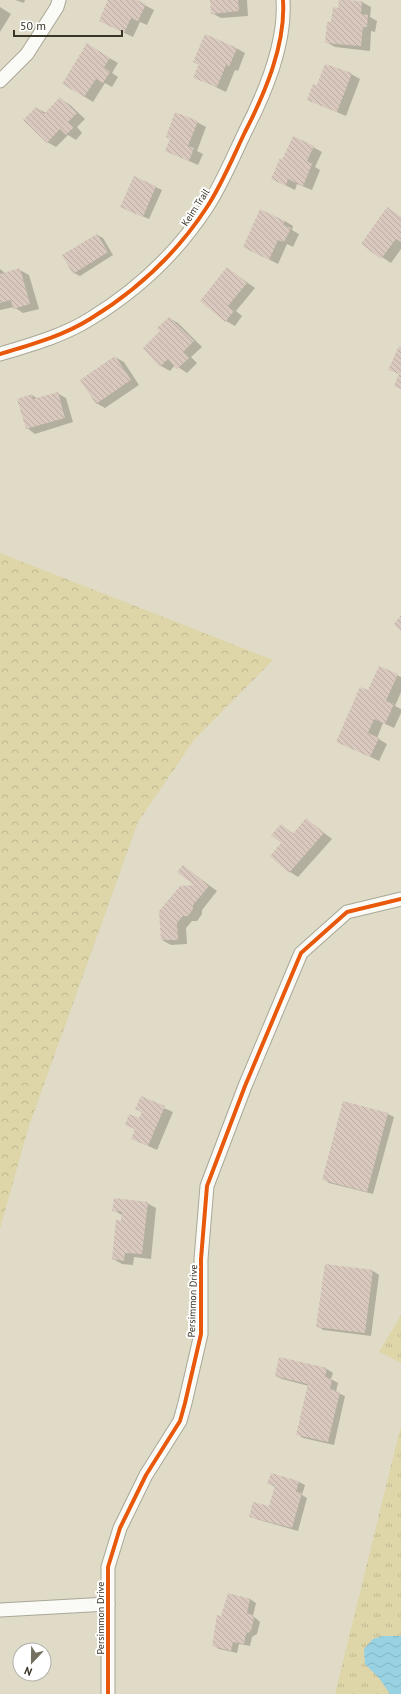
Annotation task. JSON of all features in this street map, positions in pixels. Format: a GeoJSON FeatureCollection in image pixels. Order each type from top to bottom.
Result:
{"type":"FeatureCollection","features":[{"type":"Feature","properties":{"kind":"street"},"geometry":{"type":"LineString","coordinates":[[0,81],[27,54],[57,7],[59,0]]}},
{"type":"Feature","properties":{"kind":"street","name":"Keim Trail"},"geometry":{"type":"LineString","coordinates":[[0,354],[39,343],[89,320],[138,285],[176,250],[208,207],[255,112],[281,40],[283,0]]}},
{"type":"Feature","properties":{"kind":"street","name":"Persimmon Drive"},"geometry":{"type":"LineString","coordinates":[[108,1694],[108,1567],[120,1528],[146,1475],[180,1421],[182,1415],[201,1334],[202,1259],[207,1186],[245,1086],[301,953],[347,912],[401,899]]}},
{"type":"Feature","properties":{"kind":"street"},"geometry":{"type":"LineString","coordinates":[[0,1610],[108,1604]]}},
{"type":"Feature","properties":{"kind":"green space"},"geometry":{"type":"Polygon","coordinates":[[[0,553],[273,660],[194,740],[138,822],[28,1129],[0,1229],[0,553]]]}},
{"type":"Feature","properties":{"kind":"green space"},"geometry":{"type":"Polygon","coordinates":[[[401,1315],[401,1363],[379,1352],[401,1315]]]}},
{"type":"Feature","properties":{"kind":"green space"},"geometry":{"type":"Polygon","coordinates":[[[401,1426],[401,1694],[335,1694],[392,1462],[401,1426]]]}},
{"type":"Feature","properties":{"kind":"water"},"geometry":{"type":"Polygon","coordinates":[[[382,1636],[401,1636],[401,1694],[390,1694],[379,1678],[365,1664],[364,1649],[373,1639],[382,1636]]]}},
{"type":"Feature","properties":{"kind":"building"},"geometry":{"type":"Polygon","coordinates":[[[108,0],[137,0],[146,4],[138,21],[131,18],[124,33],[99,21],[108,0]]]}},
{"type":"Feature","properties":{"kind":"building"},"geometry":{"type":"Polygon","coordinates":[[[210,0],[238,0],[239,11],[211,14],[210,0]]]}},
{"type":"Feature","properties":{"kind":"building"},"geometry":{"type":"Polygon","coordinates":[[[339,0],[362,1],[361,14],[368,15],[367,27],[363,27],[361,46],[325,43],[327,22],[331,22],[333,7],[338,8],[339,0]]]}},
{"type":"Feature","properties":{"kind":"building"},"geometry":{"type":"Polygon","coordinates":[[[205,34],[237,48],[229,67],[226,65],[217,87],[193,78],[199,64],[193,62],[205,34]]]}},
{"type":"Feature","properties":{"kind":"building"},"geometry":{"type":"Polygon","coordinates":[[[87,43],[110,58],[104,67],[110,72],[103,83],[96,79],[84,97],[62,84],[87,43]]]}},
{"type":"Feature","properties":{"kind":"building"},"geometry":{"type":"Polygon","coordinates":[[[325,64],[352,73],[337,112],[307,100],[313,84],[317,85],[325,64]]]}},
{"type":"Feature","properties":{"kind":"building"},"geometry":{"type":"Polygon","coordinates":[[[60,97],[77,113],[68,122],[74,127],[66,135],[60,129],[47,143],[23,120],[36,107],[44,114],[60,97]]]}},
{"type":"Feature","properties":{"kind":"building"},"geometry":{"type":"Polygon","coordinates":[[[175,112],[198,121],[188,146],[194,148],[189,161],[165,151],[170,139],[166,137],[175,112]]]}},
{"type":"Feature","properties":{"kind":"building"},"geometry":{"type":"Polygon","coordinates":[[[293,136],[314,146],[307,161],[312,164],[303,186],[288,179],[286,186],[271,179],[280,158],[282,160],[293,136]]]}},
{"type":"Feature","properties":{"kind":"building"},"geometry":{"type":"Polygon","coordinates":[[[134,176],[156,186],[143,217],[120,207],[134,176]]]}},
{"type":"Feature","properties":{"kind":"building"},"geometry":{"type":"Polygon","coordinates":[[[387,207],[401,217],[401,242],[396,239],[381,259],[361,244],[387,207]]]}},
{"type":"Feature","properties":{"kind":"building"},"geometry":{"type":"Polygon","coordinates":[[[260,209],[285,221],[283,225],[291,228],[284,242],[278,240],[269,260],[243,247],[260,209]]]}},
{"type":"Feature","properties":{"kind":"building"},"geometry":{"type":"Polygon","coordinates":[[[97,234],[108,252],[73,274],[62,255],[97,234]]]}},
{"type":"Feature","properties":{"kind":"building"},"geometry":{"type":"Polygon","coordinates":[[[227,267],[247,283],[228,306],[234,311],[225,322],[200,301],[227,267]]]}},
{"type":"Feature","properties":{"kind":"building"},"geometry":{"type":"Polygon","coordinates":[[[20,268],[30,304],[13,309],[11,300],[0,303],[0,274],[20,268]]]}},
{"type":"Feature","properties":{"kind":"building"},"geometry":{"type":"Polygon","coordinates":[[[169,317],[194,341],[183,352],[189,358],[177,369],[168,359],[160,367],[143,348],[160,331],[157,328],[169,317]]]}},
{"type":"Feature","properties":{"kind":"building"},"geometry":{"type":"Polygon","coordinates":[[[399,346],[401,347],[401,389],[394,386],[399,374],[388,370],[399,346]]]}},
{"type":"Feature","properties":{"kind":"building"},"geometry":{"type":"Polygon","coordinates":[[[115,356],[131,380],[96,404],[80,380],[115,356]]]}},
{"type":"Feature","properties":{"kind":"building"},"geometry":{"type":"Polygon","coordinates":[[[58,392],[65,418],[26,429],[17,399],[32,394],[33,399],[58,392]]]}},
{"type":"Feature","properties":{"kind":"building"},"geometry":{"type":"Polygon","coordinates":[[[401,615],[401,631],[394,624],[401,615]]]}},
{"type":"Feature","properties":{"kind":"building"},"geometry":{"type":"Polygon","coordinates":[[[379,666],[398,674],[386,701],[394,704],[385,724],[374,719],[368,733],[379,738],[370,757],[336,742],[360,687],[368,690],[379,666]]]}},
{"type":"Feature","properties":{"kind":"building"},"geometry":{"type":"Polygon","coordinates":[[[306,818],[324,833],[289,873],[270,856],[281,843],[271,835],[281,824],[293,834],[306,818]]]}},
{"type":"Feature","properties":{"kind":"building"},"geometry":{"type":"Polygon","coordinates":[[[183,865],[209,886],[193,905],[193,909],[188,916],[183,916],[177,923],[178,940],[161,940],[159,911],[180,886],[194,885],[177,872],[183,865]]]}},
{"type":"Feature","properties":{"kind":"building"},"geometry":{"type":"Polygon","coordinates":[[[141,1096],[165,1106],[148,1146],[131,1139],[135,1129],[125,1125],[129,1114],[139,1118],[142,1112],[135,1109],[141,1096]]]}},
{"type":"Feature","properties":{"kind":"building"},"geometry":{"type":"Polygon","coordinates":[[[343,1101],[388,1113],[367,1192],[322,1180],[343,1101]]]}},
{"type":"Feature","properties":{"kind":"building"},"geometry":{"type":"Polygon","coordinates":[[[114,1198],[148,1202],[142,1254],[125,1253],[124,1261],[112,1259],[116,1220],[121,1221],[122,1212],[112,1211],[114,1198]]]}},
{"type":"Feature","properties":{"kind":"building"},"geometry":{"type":"Polygon","coordinates":[[[325,1264],[373,1270],[365,1333],[316,1327],[325,1264]]]}},
{"type":"Feature","properties":{"kind":"building"},"geometry":{"type":"Polygon","coordinates":[[[279,1357],[327,1368],[325,1377],[332,1379],[330,1389],[340,1392],[328,1442],[296,1435],[308,1384],[275,1376],[279,1357]]]}},
{"type":"Feature","properties":{"kind":"building"},"geometry":{"type":"Polygon","coordinates":[[[271,1473],[299,1481],[296,1492],[302,1493],[292,1528],[249,1517],[253,1502],[269,1506],[275,1486],[267,1484],[271,1473]]]}},
{"type":"Feature","properties":{"kind":"building"},"geometry":{"type":"Polygon","coordinates":[[[228,1593],[250,1599],[247,1613],[252,1615],[254,1618],[251,1631],[246,1634],[244,1644],[233,1642],[231,1651],[212,1646],[217,1615],[221,1616],[228,1593]]]}},
{"type":"Feature","properties":{"kind":"cycle path"},"geometry":{"type":"LineString","coordinates":[[0,354],[58,335],[90,319],[107,308],[139,283],[183,240],[218,189],[267,85],[278,51],[283,17],[283,0]]}},
{"type":"Feature","properties":{"kind":"cycle path"},"geometry":{"type":"LineString","coordinates":[[108,1694],[108,1567],[120,1528],[146,1475],[180,1421],[185,1403],[201,1334],[201,1259],[207,1186],[245,1086],[301,953],[347,912],[401,899]]}}]}
